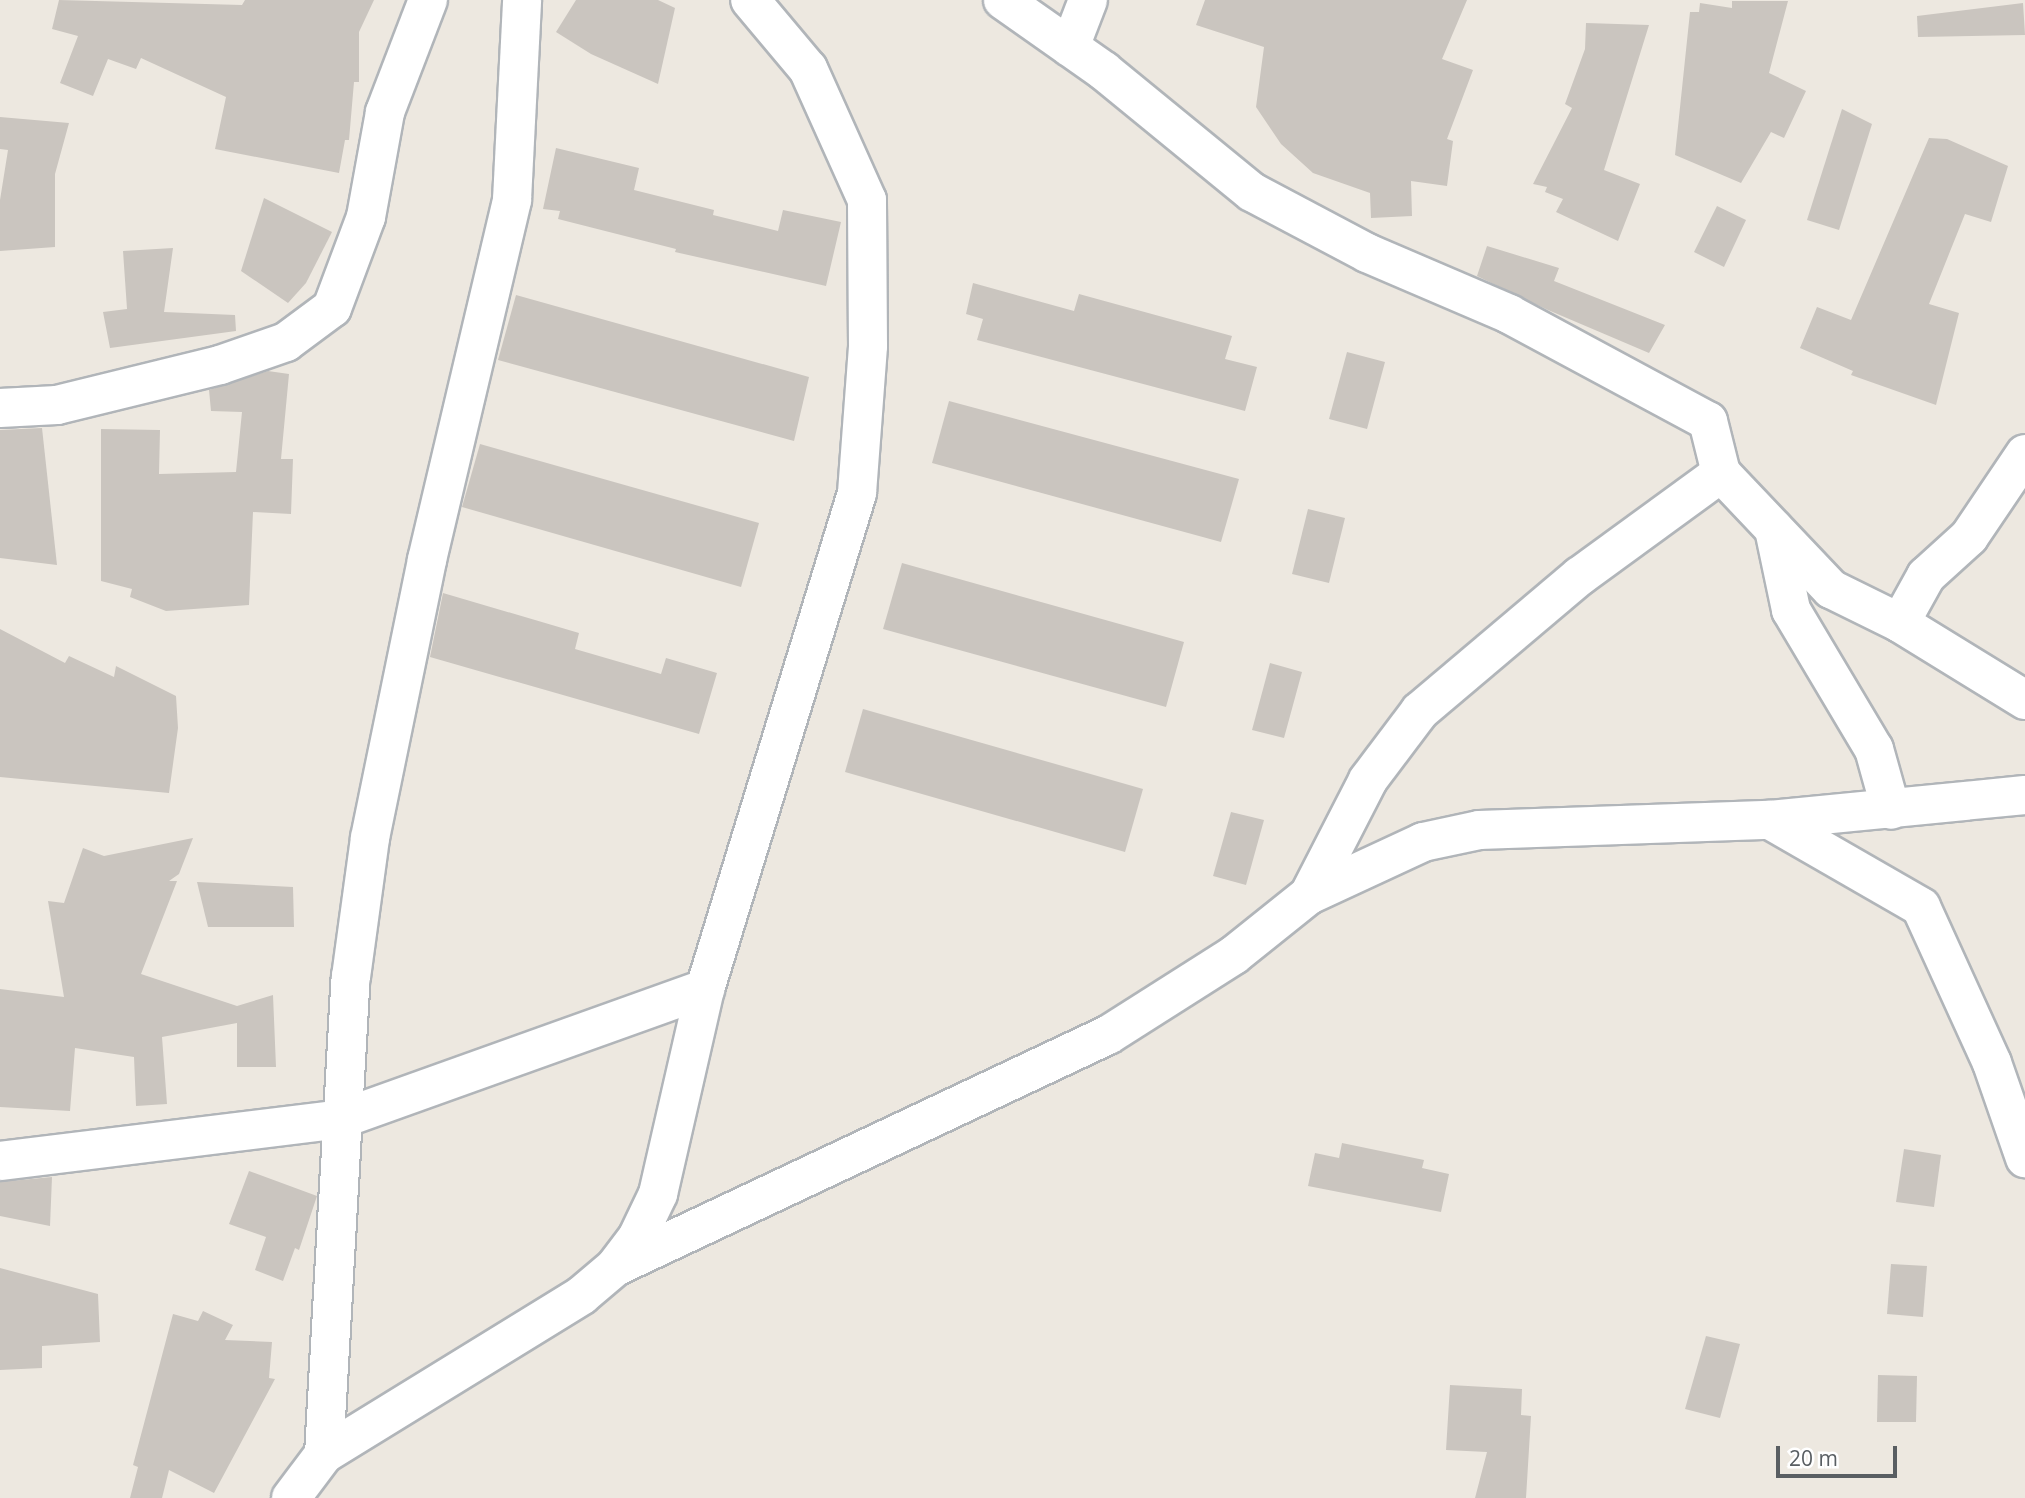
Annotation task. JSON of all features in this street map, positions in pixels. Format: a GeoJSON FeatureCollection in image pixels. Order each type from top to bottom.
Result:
{"type":"FeatureCollection","features":[{"type":"Feature","properties":{"kind":"street"},"geometry":{"type":"LineString","coordinates":[[0,408],[57,405],[220,365],[286,342],[332,308],[366,217],[385,111],[428,0]]}},
{"type":"Feature","properties":{"kind":"street"},"geometry":{"type":"LineString","coordinates":[[324,1454],[351,977],[370,838],[427,560],[512,200],[522,0]]}},
{"type":"Feature","properties":{"kind":"street"},"geometry":{"type":"LineString","coordinates":[[290,1498],[324,1454],[582,1295],[615,1267],[638,1236],[658,1194],[705,989],[857,493],[868,346],[867,200],[808,69],[750,0]]}},
{"type":"Feature","properties":{"kind":"street"},"geometry":{"type":"LineString","coordinates":[[1003,0],[1070,47],[1252,192],[1367,253],[1509,314],[1708,421],[1721,473],[1831,589],[1900,623],[2025,700]]}},
{"type":"Feature","properties":{"kind":"street"},"geometry":{"type":"LineString","coordinates":[[1070,47],[1088,0]]}},
{"type":"Feature","properties":{"kind":"street"},"geometry":{"type":"LineString","coordinates":[[1900,623],[1926,576],[1969,537],[2025,454]]}},
{"type":"Feature","properties":{"kind":"street"},"geometry":{"type":"LineString","coordinates":[[1308,895],[1368,780],[1420,711],[1580,576],[1721,473]]}},
{"type":"Feature","properties":{"kind":"street"},"geometry":{"type":"LineString","coordinates":[[1774,529],[1791,610],[1874,749],[1891,810]]}},
{"type":"Feature","properties":{"kind":"street"},"geometry":{"type":"LineString","coordinates":[[615,1267],[1108,1035],[1234,955],[1308,895],[1423,842],[1479,830],[1770,820],[2025,795]]}},
{"type":"Feature","properties":{"kind":"street"},"geometry":{"type":"LineString","coordinates":[[1770,820],[1920,906],[1992,1063],[2025,1158]]}},
{"type":"Feature","properties":{"kind":"street"},"geometry":{"type":"LineString","coordinates":[[0,1161],[341,1119],[705,989]]}},
{"type":"Feature","properties":{"kind":"building"},"geometry":{"type":"Polygon","coordinates":[[[59,0],[242,5],[245,0],[374,0],[359,32],[359,82],[354,82],[349,140],[345,140],[339,173],[215,149],[226,97],[141,58],[136,69],[108,59],[93,96],[60,83],[78,36],[52,29],[59,0]]]}},
{"type":"Feature","properties":{"kind":"building"},"geometry":{"type":"Polygon","coordinates":[[[576,0],[658,0],[675,8],[658,84],[591,54],[556,32],[576,0]]]}},
{"type":"Feature","properties":{"kind":"building"},"geometry":{"type":"Polygon","coordinates":[[[1205,0],[1467,0],[1442,59],[1473,70],[1447,139],[1453,141],[1447,186],[1411,181],[1412,216],[1371,218],[1370,193],[1313,173],[1281,144],[1256,107],[1264,47],[1196,25],[1205,0]]]}},
{"type":"Feature","properties":{"kind":"building"},"geometry":{"type":"Polygon","coordinates":[[[1732,1],[1788,1],[1769,73],[1806,91],[1784,138],[1771,132],[1741,183],[1675,155],[1690,12],[1699,12],[1700,3],[1732,8],[1732,1]]]}},
{"type":"Feature","properties":{"kind":"building"},"geometry":{"type":"Polygon","coordinates":[[[2023,3],[2025,35],[1918,37],[1917,16],[2023,3]]]}},
{"type":"Feature","properties":{"kind":"building"},"geometry":{"type":"Polygon","coordinates":[[[1586,23],[1649,25],[1604,170],[1640,184],[1618,241],[1556,212],[1563,199],[1545,192],[1547,187],[1533,184],[1572,108],[1565,104],[1585,49],[1586,23]]]}},
{"type":"Feature","properties":{"kind":"building"},"geometry":{"type":"Polygon","coordinates":[[[1842,109],[1872,124],[1839,230],[1807,220],[1842,109]]]}},
{"type":"Feature","properties":{"kind":"building"},"geometry":{"type":"Polygon","coordinates":[[[0,117],[69,123],[55,174],[55,247],[0,251],[0,200],[8,150],[0,149],[0,117]]]}},
{"type":"Feature","properties":{"kind":"building"},"geometry":{"type":"Polygon","coordinates":[[[1929,138],[1947,139],[2008,166],[1991,222],[1965,214],[1929,304],[1959,313],[1936,405],[1851,375],[1853,371],[1800,348],[1817,307],[1851,320],[1929,138]]]}},
{"type":"Feature","properties":{"kind":"building"},"geometry":{"type":"Polygon","coordinates":[[[556,148],[639,168],[634,190],[714,210],[713,215],[778,231],[783,210],[841,222],[826,286],[675,252],[676,249],[558,219],[560,211],[543,209],[556,148]]]}},
{"type":"Feature","properties":{"kind":"building"},"geometry":{"type":"Polygon","coordinates":[[[264,198],[332,232],[306,283],[288,303],[241,271],[264,198]]]}},
{"type":"Feature","properties":{"kind":"building"},"geometry":{"type":"Polygon","coordinates":[[[1717,206],[1746,220],[1724,267],[1694,252],[1717,206]]]}},
{"type":"Feature","properties":{"kind":"building"},"geometry":{"type":"Polygon","coordinates":[[[1487,246],[1559,268],[1554,281],[1665,325],[1649,353],[1548,310],[1477,276],[1487,246]]]}},
{"type":"Feature","properties":{"kind":"building"},"geometry":{"type":"Polygon","coordinates":[[[173,248],[164,312],[235,315],[236,331],[110,348],[103,312],[127,309],[123,251],[173,248]]]}},
{"type":"Feature","properties":{"kind":"building"},"geometry":{"type":"Polygon","coordinates":[[[973,283],[1074,311],[1079,294],[1232,336],[1225,359],[1257,367],[1245,411],[977,340],[983,319],[966,314],[973,283]]]}},
{"type":"Feature","properties":{"kind":"building"},"geometry":{"type":"Polygon","coordinates":[[[516,295],[809,377],[794,441],[498,360],[516,295]]]}},
{"type":"Feature","properties":{"kind":"building"},"geometry":{"type":"Polygon","coordinates":[[[1347,352],[1385,362],[1367,429],[1329,419],[1347,352]]]}},
{"type":"Feature","properties":{"kind":"building"},"geometry":{"type":"Polygon","coordinates":[[[268,371],[289,374],[281,459],[293,459],[291,514],[253,512],[249,605],[166,611],[130,597],[132,589],[101,581],[101,429],[160,430],[159,474],[236,472],[242,412],[211,411],[209,390],[268,371]]]}},
{"type":"Feature","properties":{"kind":"building"},"geometry":{"type":"Polygon","coordinates":[[[949,401],[1239,479],[1221,542],[932,463],[949,401]]]}},
{"type":"Feature","properties":{"kind":"building"},"geometry":{"type":"Polygon","coordinates":[[[42,428],[57,565],[0,558],[0,430],[42,428]]]}},
{"type":"Feature","properties":{"kind":"building"},"geometry":{"type":"Polygon","coordinates":[[[480,444],[759,523],[741,587],[462,507],[480,444]]]}},
{"type":"Feature","properties":{"kind":"building"},"geometry":{"type":"Polygon","coordinates":[[[1308,509],[1345,518],[1329,583],[1292,574],[1308,509]]]}},
{"type":"Feature","properties":{"kind":"building"},"geometry":{"type":"Polygon","coordinates":[[[902,563],[1184,642],[1166,707],[883,629],[902,563]]]}},
{"type":"Feature","properties":{"kind":"building"},"geometry":{"type":"Polygon","coordinates":[[[443,593],[579,633],[575,649],[661,674],[666,658],[717,673],[699,734],[430,657],[443,593]]]}},
{"type":"Feature","properties":{"kind":"building"},"geometry":{"type":"Polygon","coordinates":[[[0,629],[65,663],[69,656],[114,677],[116,666],[176,696],[178,728],[169,793],[0,777],[0,629]]]}},
{"type":"Feature","properties":{"kind":"building"},"geometry":{"type":"Polygon","coordinates":[[[1270,663],[1302,672],[1284,738],[1252,730],[1270,663]]]}},
{"type":"Feature","properties":{"kind":"building"},"geometry":{"type":"Polygon","coordinates":[[[863,709],[1143,789],[1125,852],[845,772],[863,709]]]}},
{"type":"Feature","properties":{"kind":"building"},"geometry":{"type":"Polygon","coordinates":[[[1231,812],[1264,820],[1246,885],[1213,876],[1231,812]]]}},
{"type":"Feature","properties":{"kind":"building"},"geometry":{"type":"Polygon","coordinates":[[[193,838],[179,874],[169,881],[177,881],[141,974],[237,1006],[273,995],[276,1067],[237,1067],[237,1023],[162,1037],[167,1104],[136,1106],[134,1057],[75,1048],[70,1111],[0,1107],[0,989],[64,997],[48,901],[64,903],[83,848],[104,856],[193,838]]]}},
{"type":"Feature","properties":{"kind":"building"},"geometry":{"type":"Polygon","coordinates":[[[197,882],[293,887],[294,927],[208,927],[197,882]]]}},
{"type":"Feature","properties":{"kind":"building"},"geometry":{"type":"Polygon","coordinates":[[[1342,1143],[1424,1160],[1422,1168],[1449,1174],[1441,1212],[1308,1186],[1315,1153],[1339,1158],[1342,1143]]]}},
{"type":"Feature","properties":{"kind":"building"},"geometry":{"type":"Polygon","coordinates":[[[1904,1149],[1941,1155],[1934,1207],[1896,1202],[1904,1149]]]}},
{"type":"Feature","properties":{"kind":"building"},"geometry":{"type":"Polygon","coordinates":[[[249,1171],[317,1196],[299,1250],[295,1248],[283,1281],[255,1270],[266,1237],[229,1224],[249,1171]]]}},
{"type":"Feature","properties":{"kind":"building"},"geometry":{"type":"Polygon","coordinates":[[[52,1177],[50,1226],[0,1216],[0,1182],[52,1177]]]}},
{"type":"Feature","properties":{"kind":"building"},"geometry":{"type":"Polygon","coordinates":[[[1891,1264],[1927,1266],[1923,1317],[1887,1314],[1891,1264]]]}},
{"type":"Feature","properties":{"kind":"building"},"geometry":{"type":"Polygon","coordinates":[[[0,1268],[98,1294],[100,1342],[42,1346],[42,1368],[0,1370],[0,1268]]]}},
{"type":"Feature","properties":{"kind":"building"},"geometry":{"type":"Polygon","coordinates":[[[203,1311],[233,1325],[225,1340],[272,1342],[269,1378],[275,1379],[214,1493],[169,1470],[162,1498],[130,1498],[138,1467],[133,1465],[173,1314],[198,1321],[203,1311]]]}},
{"type":"Feature","properties":{"kind":"building"},"geometry":{"type":"Polygon","coordinates":[[[1706,1336],[1740,1344],[1720,1418],[1685,1409],[1706,1336]]]}},
{"type":"Feature","properties":{"kind":"building"},"geometry":{"type":"Polygon","coordinates":[[[1878,1375],[1917,1376],[1916,1422],[1877,1422],[1878,1375]]]}},
{"type":"Feature","properties":{"kind":"building"},"geometry":{"type":"Polygon","coordinates":[[[1450,1385],[1522,1389],[1521,1415],[1531,1416],[1526,1498],[1475,1498],[1487,1452],[1446,1450],[1450,1385]]]}}]}
